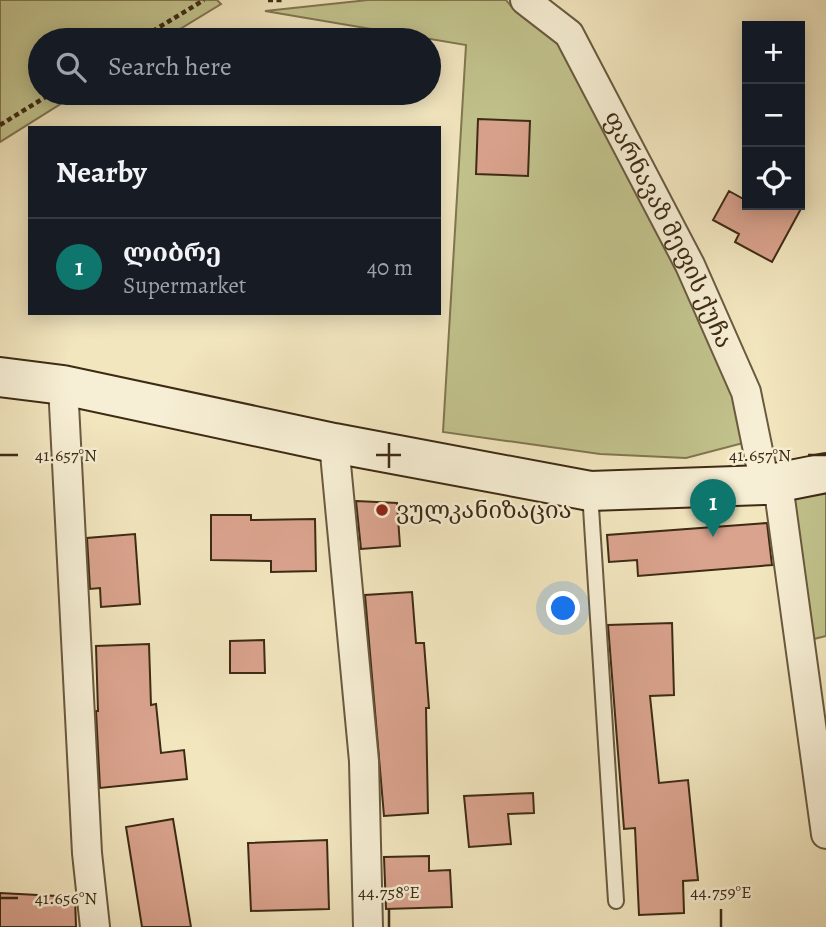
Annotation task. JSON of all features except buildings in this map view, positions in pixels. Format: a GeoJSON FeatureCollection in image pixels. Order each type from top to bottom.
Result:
{"type":"FeatureCollection","features":[{"type":"Feature","properties":{"kind":"main road"},"geometry":{"type":"LineString","coordinates":[[0,377],[63,385],[334,443],[590,491],[772,484],[826,473]]}},
{"type":"Feature","properties":{"kind":"street","name":"ფარნავაზ მეფის ქუჩა"},"geometry":{"type":"LineString","coordinates":[[525,0],[569,34],[690,265],[746,392],[772,484],[826,834]]}},
{"type":"Feature","properties":{"kind":"street"},"geometry":{"type":"LineString","coordinates":[[63,385],[87,853],[95,927]]}},
{"type":"Feature","properties":{"kind":"street"},"geometry":{"type":"LineString","coordinates":[[334,443],[364,761],[368,927]]}},
{"type":"Feature","properties":{"kind":"lane"},"geometry":{"type":"LineString","coordinates":[[590,491],[616,901]]}},
{"type":"Feature","properties":{"kind":"path"},"geometry":{"type":"LineString","coordinates":[[158,28],[204,0]]}},
{"type":"Feature","properties":{"kind":"path"},"geometry":{"type":"LineString","coordinates":[[268,0],[285,0]]}},
{"type":"Feature","properties":{"kind":"path"},"geometry":{"type":"LineString","coordinates":[[0,125],[32,105]]}},
{"type":"Feature","properties":{"kind":"green space"},"geometry":{"type":"Polygon","coordinates":[[[0,0],[217,0],[221,4],[182,28],[28,28],[28,105],[59,105],[0,142],[0,0]]]}},
{"type":"Feature","properties":{"kind":"green space"},"geometry":{"type":"Polygon","coordinates":[[[368,0],[506,0],[562,43],[742,391],[747,442],[686,458],[600,454],[443,432],[466,45],[441,41],[441,28],[366,28],[265,11],[368,0]]]}},
{"type":"Feature","properties":{"kind":"green space"},"geometry":{"type":"Polygon","coordinates":[[[826,485],[826,636],[814,639],[791,492],[826,485]]]}},
{"type":"Feature","properties":{"kind":"place","name":"ვულკანიზაცია"},"geometry":{"type":"Point","coordinates":[382,510]}},
{"type":"Feature","properties":{"kind":"place","name":"ლიბრე"},"geometry":{"type":"Point","coordinates":[713,537]}}]}
